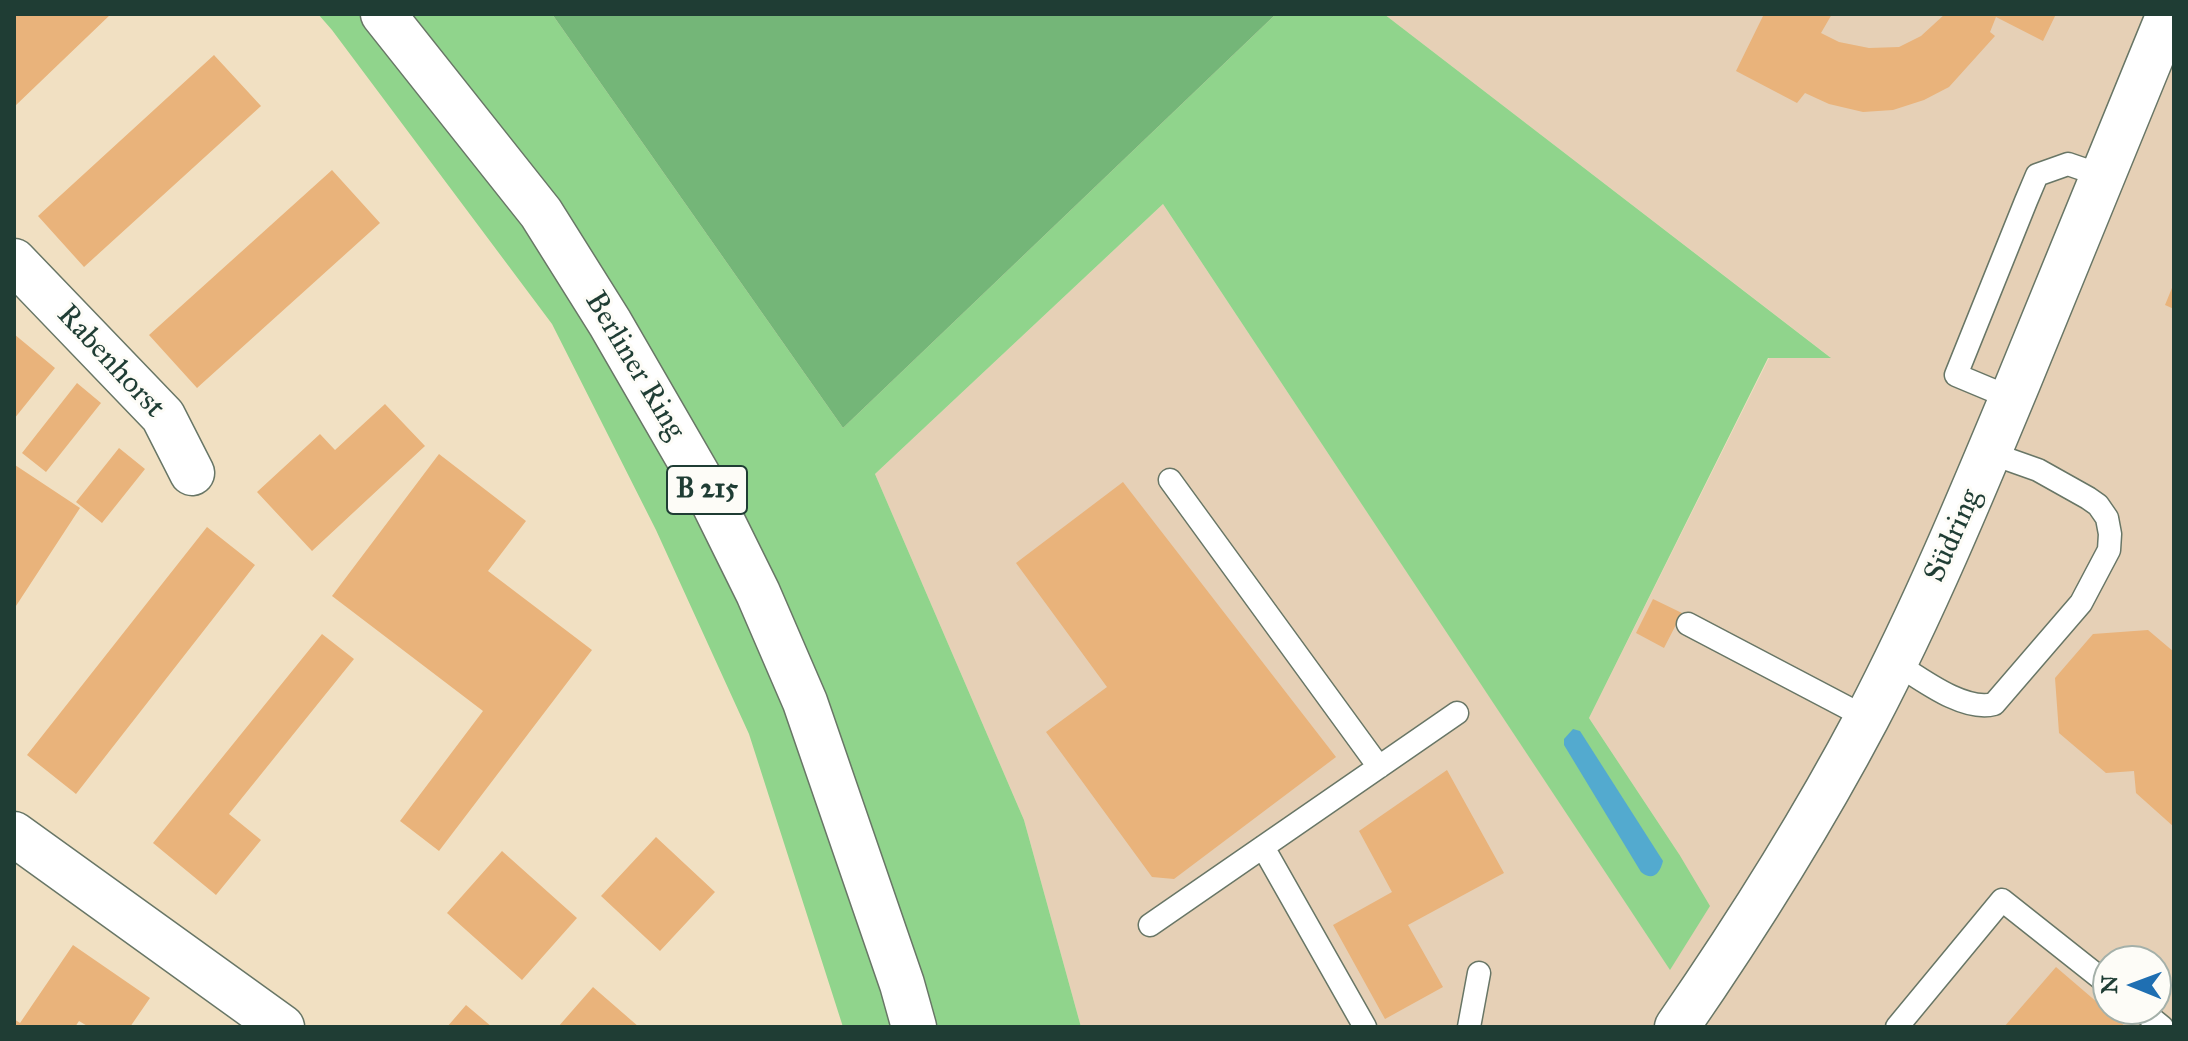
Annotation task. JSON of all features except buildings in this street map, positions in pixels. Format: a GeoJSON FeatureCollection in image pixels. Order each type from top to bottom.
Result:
{"type":"FeatureCollection","features":[{"type":"Feature","properties":{"kind":"main road","name":"Berliner Ring"},"geometry":{"type":"LineString","coordinates":[[383,14],[541,213],[610,323],[710,496],[758,593],[805,702],[914,1027]]}},
{"type":"Feature","properties":{"kind":"main road","name":"Südring"},"geometry":{"type":"LineString","coordinates":[[1679,1026],[1753,916],[1867,718],[1952,542],[2169,14]]}},
{"type":"Feature","properties":{"kind":"main road","name":"Rabenhorst"},"geometry":{"type":"LineString","coordinates":[[14,261],[163,416],[192,473]]}},
{"type":"Feature","properties":{"kind":"main road"},"geometry":{"type":"LineString","coordinates":[[14,834],[282,1027]]}},
{"type":"Feature","properties":{"kind":"lane"},"geometry":{"type":"LineString","coordinates":[[2011,398],[1956,375],[2031,188],[2037,175],[2068,164],[2103,176]]}},
{"type":"Feature","properties":{"kind":"lane"},"geometry":{"type":"LineString","coordinates":[[1894,662],[1961,700],[1984,707],[1994,704],[2081,603],[2109,550],[2107,518],[2098,505],[2038,470],[1990,453]]}},
{"type":"Feature","properties":{"kind":"lane"},"geometry":{"type":"LineString","coordinates":[[1170,480],[1379,767]]}},
{"type":"Feature","properties":{"kind":"lane"},"geometry":{"type":"LineString","coordinates":[[1688,624],[1867,718]]}},
{"type":"Feature","properties":{"kind":"lane"},"geometry":{"type":"LineString","coordinates":[[1150,925],[1457,713]]}},
{"type":"Feature","properties":{"kind":"lane"},"geometry":{"type":"LineString","coordinates":[[1263,847],[1365,1027]]}},
{"type":"Feature","properties":{"kind":"lane"},"geometry":{"type":"LineString","coordinates":[[1897,1027],[2002,900],[2092,971]]}},
{"type":"Feature","properties":{"kind":"lane"},"geometry":{"type":"LineString","coordinates":[[1469,1027],[1479,973]]}},
{"type":"Feature","properties":{"kind":"shaded area"},"geometry":{"type":"Polygon","coordinates":[[[1384,14],[2174,14],[2174,1027],[1081,1027],[1024,820],[875,474],[1163,204],[1670,969],[1679,854],[1589,718],[1769,358],[1830,357],[1384,14]]]}},
{"type":"Feature","properties":{"kind":"green space"},"geometry":{"type":"Polygon","coordinates":[[[318,14],[552,14],[843,428],[1276,14],[1384,14],[1831,358],[1768,358],[1589,718],[1710,906],[1670,970],[1163,204],[875,474],[1024,820],[1081,1027],[843,1027],[749,734],[656,530],[552,324],[318,14]]]}},
{"type":"Feature","properties":{"kind":"green space"},"geometry":{"type":"Polygon","coordinates":[[[552,14],[1276,14],[843,428],[552,14]]]}},
{"type":"Feature","properties":{"kind":"water"},"geometry":{"type":"Polygon","coordinates":[[[1573,729],[1580,731],[1663,861],[1655,875],[1641,872],[1564,745],[1564,739],[1573,729]]]}}]}
